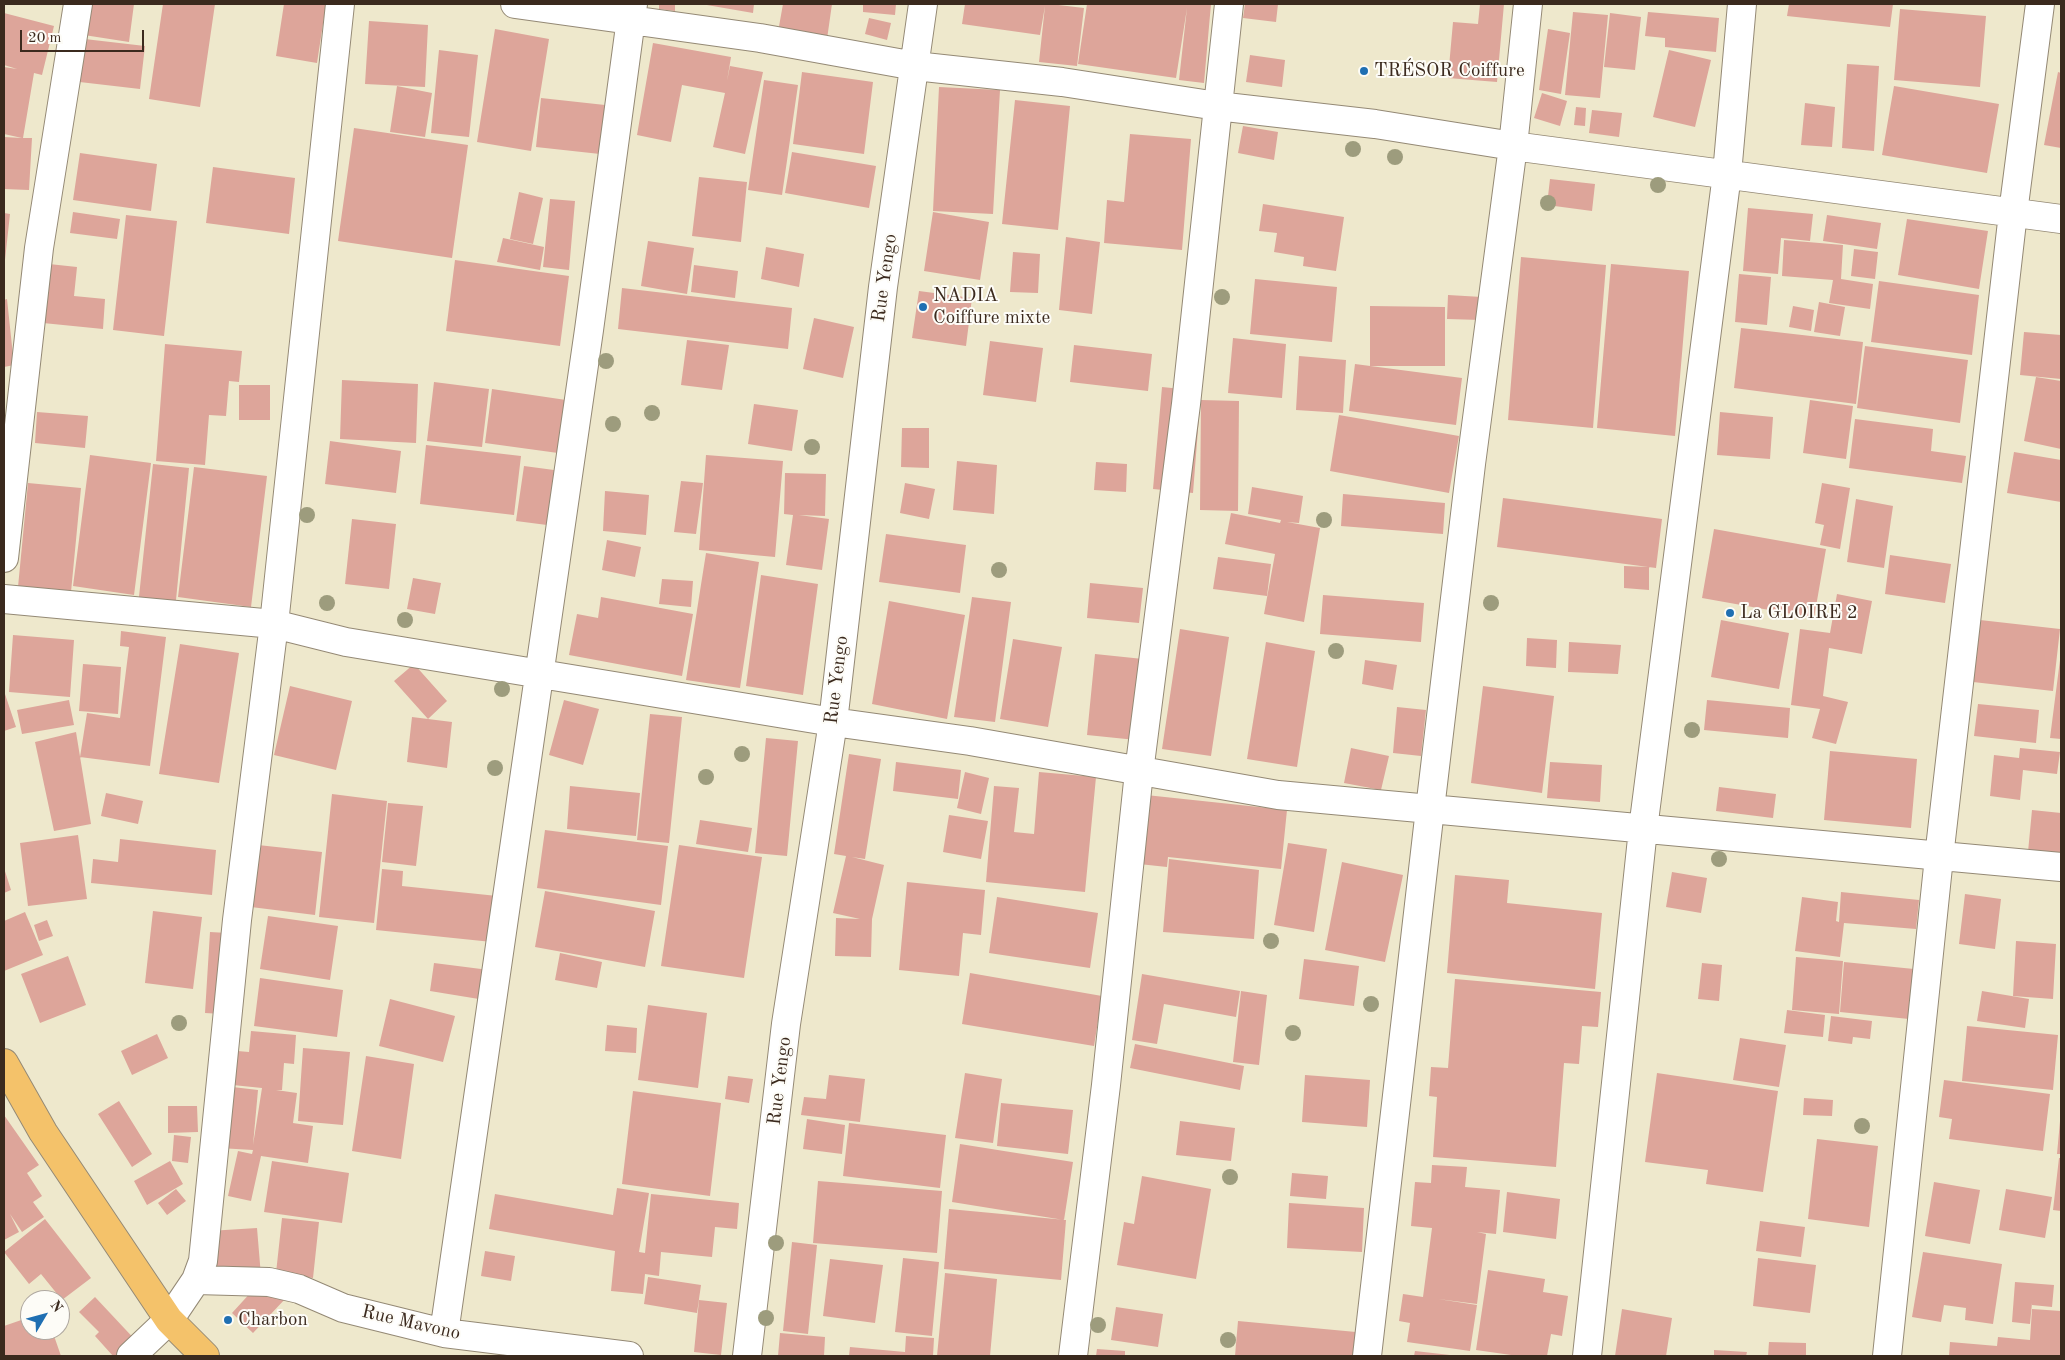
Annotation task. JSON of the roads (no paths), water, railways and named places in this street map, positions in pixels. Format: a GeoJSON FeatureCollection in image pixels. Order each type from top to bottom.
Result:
{"type":"FeatureCollection","features":[{"type":"Feature","properties":{"kind":"highway"},"geometry":{"type":"LineString","coordinates":[[4,1063],[43,1132],[170,1320],[204,1356]]}},
{"type":"Feature","properties":{"kind":"street"},"geometry":{"type":"LineString","coordinates":[[4,558],[40,248],[78,4]]}},
{"type":"Feature","properties":{"kind":"street"},"geometry":{"type":"LineString","coordinates":[[131,1356],[170,1320],[196,1280],[203,1261],[237,920],[274,624],[340,4]]}},
{"type":"Feature","properties":{"kind":"street"},"geometry":{"type":"LineString","coordinates":[[515,4],[632,12],[760,38],[915,66],[1062,82],[1217,106],[1376,124],[1513,146],[2061,219]]}},
{"type":"Feature","properties":{"kind":"street","name":"Rue Yengo"},"geometry":{"type":"LineString","coordinates":[[747,1356],[786,1024],[833,722],[883,287],[923,4]]}},
{"type":"Feature","properties":{"kind":"street"},"geometry":{"type":"LineString","coordinates":[[1073,1356],[1107,1075],[1139,772],[1186,404],[1229,4]]}},
{"type":"Feature","properties":{"kind":"street"},"geometry":{"type":"LineString","coordinates":[[1367,1356],[1430,809],[1513,146],[1528,4]]}},
{"type":"Feature","properties":{"kind":"street"},"geometry":{"type":"LineString","coordinates":[[1587,1356],[1643,829],[1727,174],[1742,4]]}},
{"type":"Feature","properties":{"kind":"street"},"geometry":{"type":"LineString","coordinates":[[1887,1356],[1939,857],[2013,212],[2040,4]]}},
{"type":"Feature","properties":{"kind":"street"},"geometry":{"type":"LineString","coordinates":[[444,1333],[540,674],[632,12]]}},
{"type":"Feature","properties":{"kind":"street"},"geometry":{"type":"LineString","coordinates":[[4,599],[274,624],[346,642],[833,722],[970,741],[1278,795],[1534,817],[1643,829],[2061,867]]}},
{"type":"Feature","properties":{"kind":"street","name":"Rue Mavono"},"geometry":{"type":"LineString","coordinates":[[196,1280],[269,1282],[299,1289],[343,1308],[444,1333],[629,1356]]}},
{"type":"Feature","properties":{"kind":"place","name":"TRÉSOR Coiffure"},"geometry":{"type":"Point","coordinates":[1364,71]}},
{"type":"Feature","properties":{"kind":"place","name":"NADIA Coiffure mixte"},"geometry":{"type":"Point","coordinates":[923,307]}},
{"type":"Feature","properties":{"kind":"place","name":"La GLOIRE 2"},"geometry":{"type":"Point","coordinates":[1730,613]}},
{"type":"Feature","properties":{"kind":"place","name":"Charbon"},"geometry":{"type":"Point","coordinates":[228,1320]}}]}
